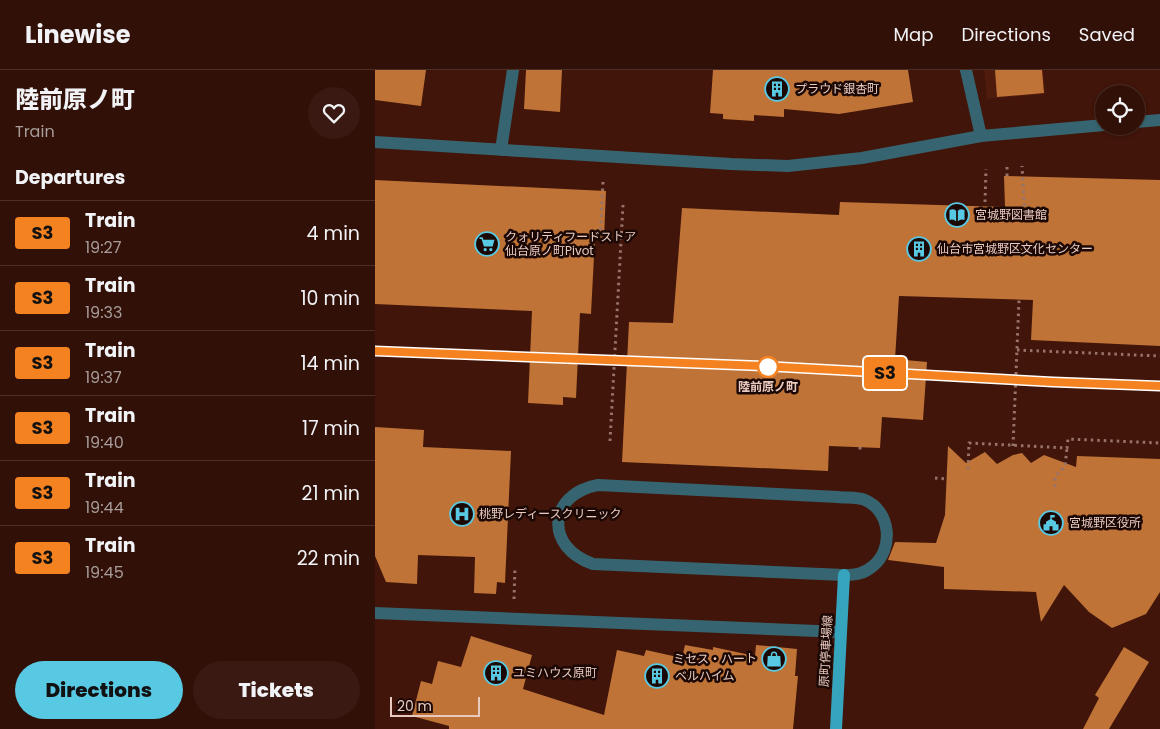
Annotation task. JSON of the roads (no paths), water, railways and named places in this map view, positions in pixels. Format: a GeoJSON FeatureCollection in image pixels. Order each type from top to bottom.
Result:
{"type":"FeatureCollection","features":[{"type":"Feature","properties":{"kind":"main road","name":"原町停車場線"},"geometry":{"type":"LineString","coordinates":[[836,729],[844,575]]}},
{"type":"Feature","properties":{"kind":"street"},"geometry":{"type":"LineString","coordinates":[[501,150],[513,70]]}},
{"type":"Feature","properties":{"kind":"street"},"geometry":{"type":"LineString","coordinates":[[966,70],[981,136]]}},
{"type":"Feature","properties":{"kind":"street"},"geometry":{"type":"LineString","coordinates":[[1145,121],[1160,120]]}},
{"type":"Feature","properties":{"kind":"street"},"geometry":{"type":"LineString","coordinates":[[375,142],[787,166],[862,158],[981,136],[1095,126]]}},
{"type":"Feature","properties":{"kind":"street"},"geometry":{"type":"LineString","coordinates":[[599,485],[838,497],[864,500],[880,513],[885,524],[887,540],[885,550],[874,566],[866,571],[858,574],[844,575],[593,564],[580,560],[570,552],[562,541],[559,528],[560,515],[565,503],[574,494],[585,487],[599,485]]}},
{"type":"Feature","properties":{"kind":"street"},"geometry":{"type":"LineString","coordinates":[[375,613],[841,632]]}},
{"type":"Feature","properties":{"kind":"train","name":"S3"},"geometry":{"type":"LineString","coordinates":[[375,351],[763,366],[1160,386]]}},
{"type":"Feature","properties":{"kind":"place","name":"プラウド銀杏町"},"geometry":{"type":"Point","coordinates":[777,89]}},
{"type":"Feature","properties":{"kind":"place","name":"宮城野図書館"},"geometry":{"type":"Point","coordinates":[957,215]}},
{"type":"Feature","properties":{"kind":"place","name":"クォリティフードストア 仙台原ノ町Pivot"},"geometry":{"type":"Point","coordinates":[487,244]}},
{"type":"Feature","properties":{"kind":"place","name":"仙台市宮城野区文化センター"},"geometry":{"type":"Point","coordinates":[919,249]}},
{"type":"Feature","properties":{"kind":"place","name":"陸前原ノ町"},"geometry":{"type":"Point","coordinates":[768,367]}},
{"type":"Feature","properties":{"kind":"place","name":"桃野レディースクリニック"},"geometry":{"type":"Point","coordinates":[462,514]}},
{"type":"Feature","properties":{"kind":"place","name":"宮城野区役所"},"geometry":{"type":"Point","coordinates":[1051,523]}},
{"type":"Feature","properties":{"kind":"place","name":"ミセス・ハート"},"geometry":{"type":"Point","coordinates":[774,659]}},
{"type":"Feature","properties":{"kind":"place","name":"ユミハウス原町"},"geometry":{"type":"Point","coordinates":[496,673]}},
{"type":"Feature","properties":{"kind":"place","name":"ベルハイム"},"geometry":{"type":"Point","coordinates":[657,676]}}]}
